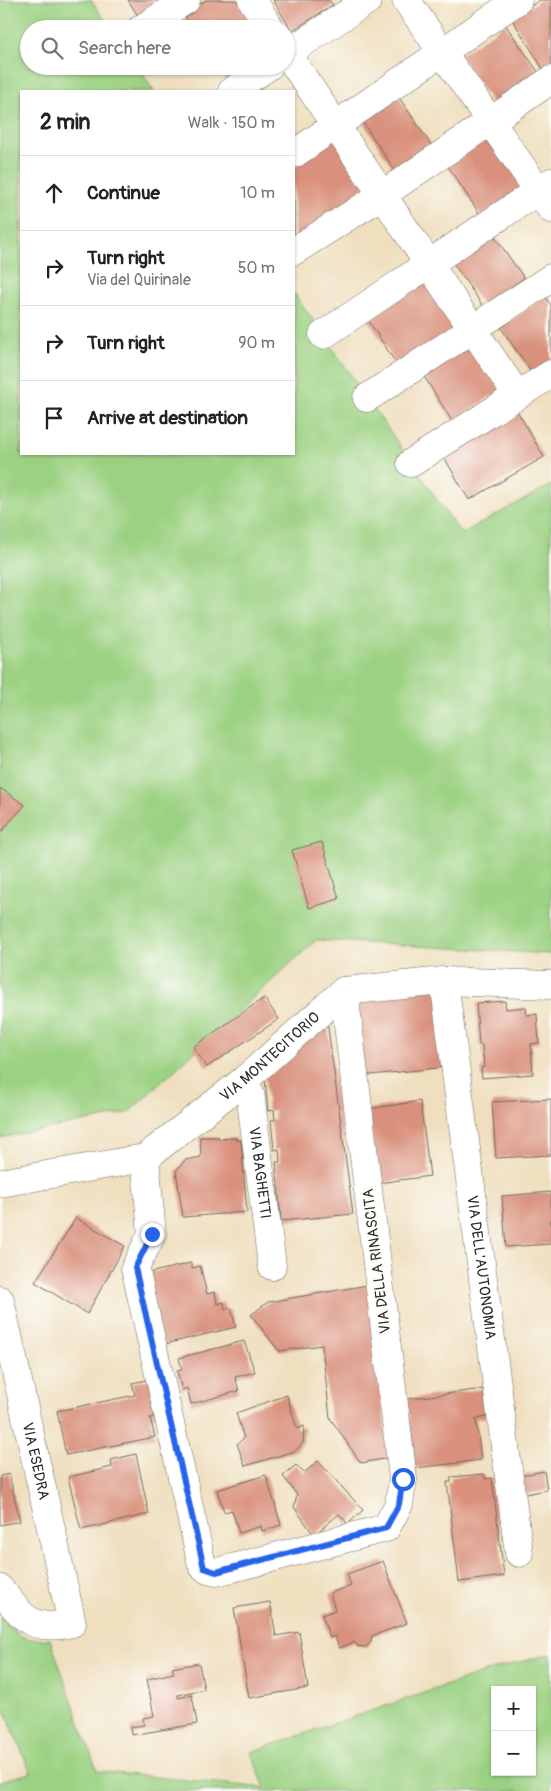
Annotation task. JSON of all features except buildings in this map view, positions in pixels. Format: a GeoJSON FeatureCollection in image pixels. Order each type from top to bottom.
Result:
{"type":"FeatureCollection","features":[{"type":"Feature","properties":{"kind":"street"},"geometry":{"type":"LineString","coordinates":[[155,20],[186,0]]}},
{"type":"Feature","properties":{"kind":"street"},"geometry":{"type":"LineString","coordinates":[[252,0],[265,20]]}},
{"type":"Feature","properties":{"kind":"street"},"geometry":{"type":"LineString","coordinates":[[295,48],[368,0]]}},
{"type":"Feature","properties":{"kind":"street"},"geometry":{"type":"LineString","coordinates":[[323,335],[430,264],[547,194],[490,121],[406,0]]}},
{"type":"Feature","properties":{"kind":"street"},"geometry":{"type":"LineString","coordinates":[[295,153],[518,0]]}},
{"type":"Feature","properties":{"kind":"street"},"geometry":{"type":"LineString","coordinates":[[295,73],[336,125],[517,395]]}},
{"type":"Feature","properties":{"kind":"street"},"geometry":{"type":"LineString","coordinates":[[233,90],[255,75]]}},
{"type":"Feature","properties":{"kind":"street"},"geometry":{"type":"LineString","coordinates":[[295,250],[382,195],[551,80]]}},
{"type":"Feature","properties":{"kind":"street"},"geometry":{"type":"LineString","coordinates":[[367,398],[551,278]]}},
{"type":"Feature","properties":{"kind":"street"},"geometry":{"type":"LineString","coordinates":[[412,463],[551,374]]}},
{"type":"Feature","properties":{"kind":"street"},"geometry":{"type":"LineString","coordinates":[[344,990],[444,981],[551,985]]}},
{"type":"Feature","properties":{"kind":"street","name":"VIA DELL'AUTONOMIA"},"geometry":{"type":"LineString","coordinates":[[444,981],[519,1553]]}},
{"type":"Feature","properties":{"kind":"street","name":"VIA MONTECITORIO"},"geometry":{"type":"LineString","coordinates":[[0,1184],[145,1158],[242,1082],[344,990]]}},
{"type":"Feature","properties":{"kind":"street","name":"VIA DELLA RINASCITA"},"geometry":{"type":"LineString","coordinates":[[145,1158],[152,1234],[135,1268],[202,1565],[208,1570],[216,1572],[386,1528],[399,1504],[403,1479],[344,990]]}},
{"type":"Feature","properties":{"kind":"street","name":"VIA BAGHETTI"},"geometry":{"type":"LineString","coordinates":[[242,1082],[250,1093],[272,1266]]}},
{"type":"Feature","properties":{"kind":"street","name":"VIA ESEDRA"},"geometry":{"type":"LineString","coordinates":[[0,1300],[72,1623],[53,1627],[38,1625],[23,1617],[0,1590]]}},
{"type":"Feature","properties":{"kind":"green space"},"geometry":{"type":"Polygon","coordinates":[[[0,0],[91,0],[105,20],[20,20],[20,75],[143,75],[153,90],[20,90],[20,455],[295,455],[295,294],[461,534],[551,485],[551,954],[316,940],[128,1113],[0,1138],[0,0]]]}},
{"type":"Feature","properties":{"kind":"green space"},"geometry":{"type":"Polygon","coordinates":[[[0,1616],[21,1636],[33,1639],[50,1639],[97,1771],[265,1788],[251,1752],[494,1669],[551,1654],[551,1791],[0,1791],[0,1781],[31,1773],[0,1699],[0,1616]]]}},
{"type":"Feature","properties":{"kind":"route"},"geometry":{"type":"LineString","coordinates":[[152,1234],[135,1268],[204,1568],[216,1572],[386,1528],[399,1504],[403,1479]]}}]}
